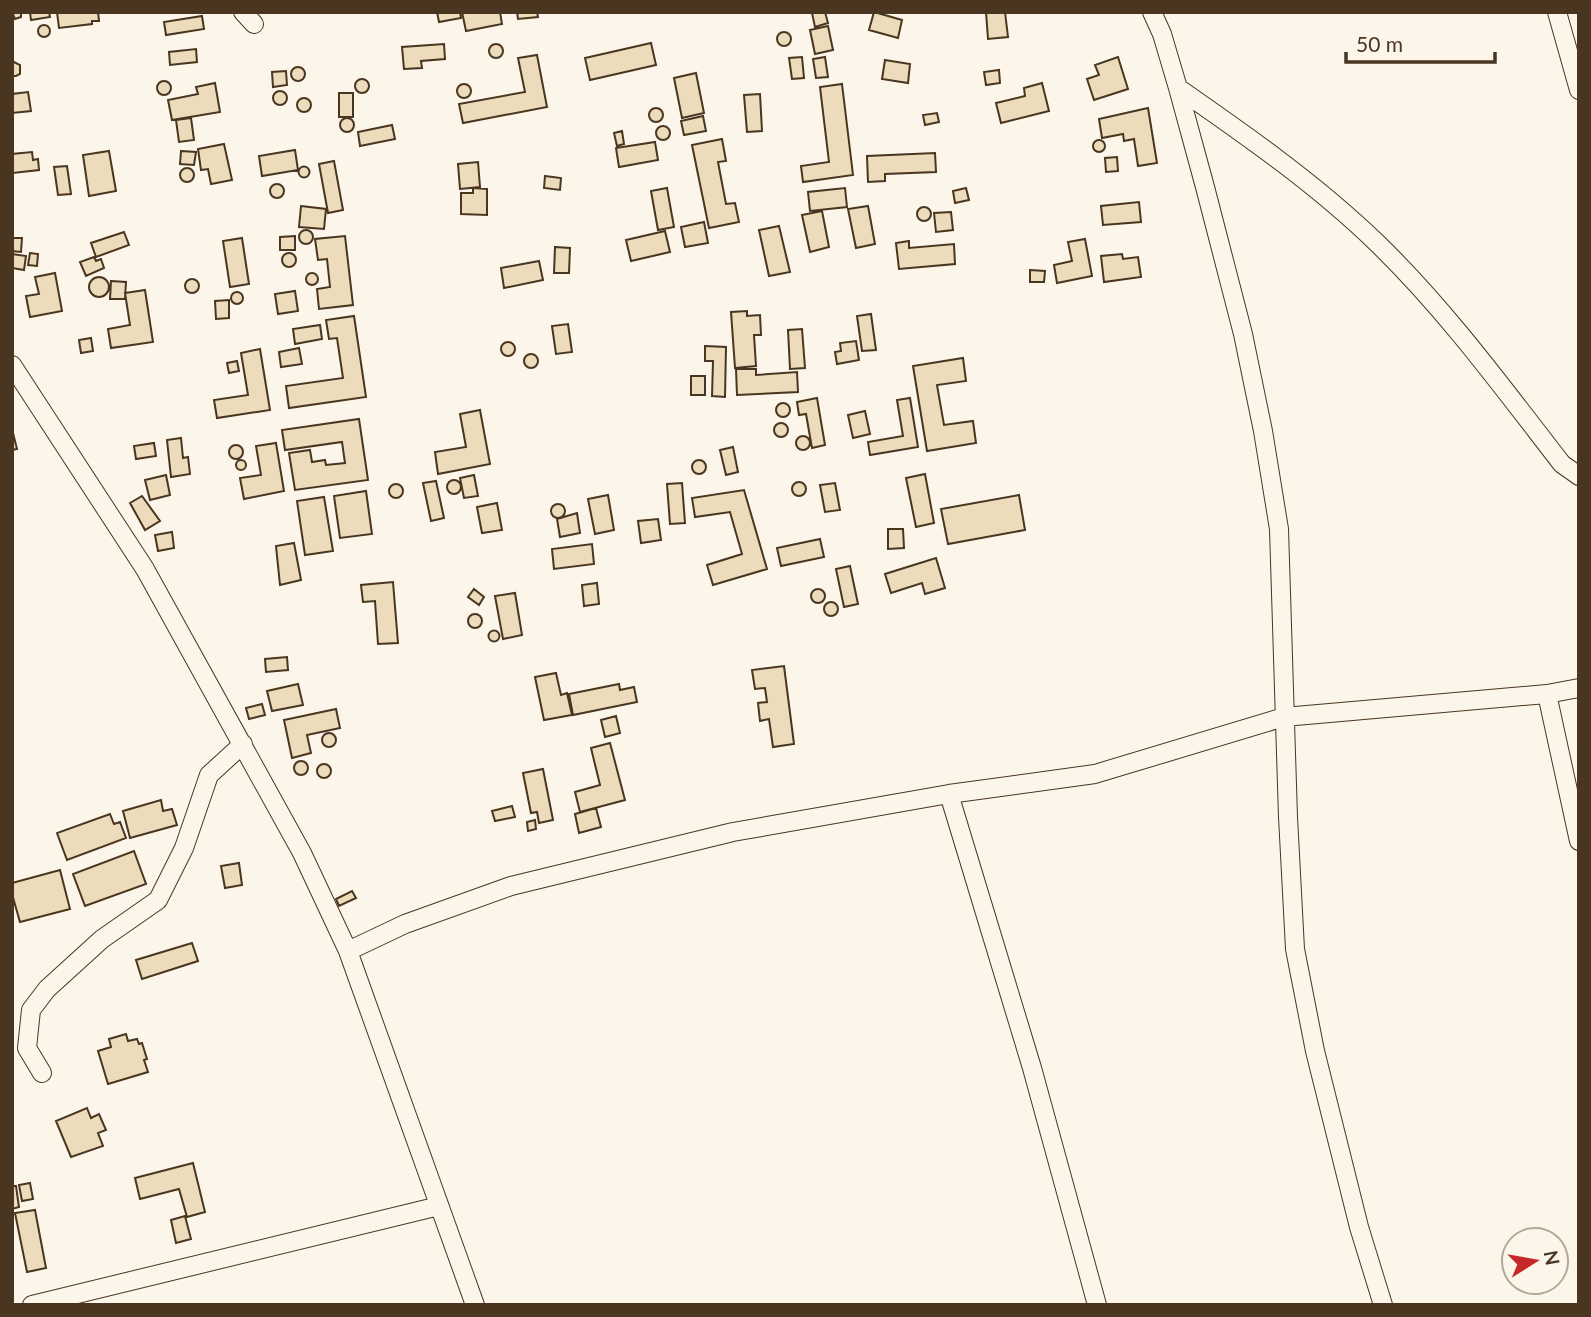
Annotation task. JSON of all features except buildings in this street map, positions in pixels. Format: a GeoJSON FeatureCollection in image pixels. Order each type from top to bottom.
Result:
{"type":"FeatureCollection","features":[{"type":"Feature","properties":{"kind":"street"},"geometry":{"type":"LineString","coordinates":[[1152,12],[1162,34],[1178,88],[1243,334],[1263,431],[1279,529],[1284,717],[1295,949],[1318,1064],[1359,1227],[1383,1305]]}},
{"type":"Feature","properties":{"kind":"street"},"geometry":{"type":"LineString","coordinates":[[1557,12],[1579,90]]}},
{"type":"Feature","properties":{"kind":"street"},"geometry":{"type":"LineString","coordinates":[[1178,88],[1253,139],[1376,243],[1464,337],[1570,461],[1579,476]]}},
{"type":"Feature","properties":{"kind":"street"},"geometry":{"type":"LineString","coordinates":[[12,365],[145,569],[302,853],[348,951],[475,1305]]}},
{"type":"Feature","properties":{"kind":"street"},"geometry":{"type":"LineString","coordinates":[[348,951],[405,924],[510,886],[733,832],[949,794],[1095,774],[1284,717],[1547,694],[1579,688]]}},
{"type":"Feature","properties":{"kind":"street"},"geometry":{"type":"LineString","coordinates":[[1547,694],[1579,841]]}},
{"type":"Feature","properties":{"kind":"street"},"geometry":{"type":"LineString","coordinates":[[42,1073],[27,1048],[31,1010],[47,989],[102,939],[158,900],[184,848],[209,775],[243,744]]}},
{"type":"Feature","properties":{"kind":"street"},"geometry":{"type":"LineString","coordinates":[[949,794],[1032,1068],[1097,1305]]}},
{"type":"Feature","properties":{"kind":"street"},"geometry":{"type":"LineString","coordinates":[[32,1305],[439,1206]]}}]}
